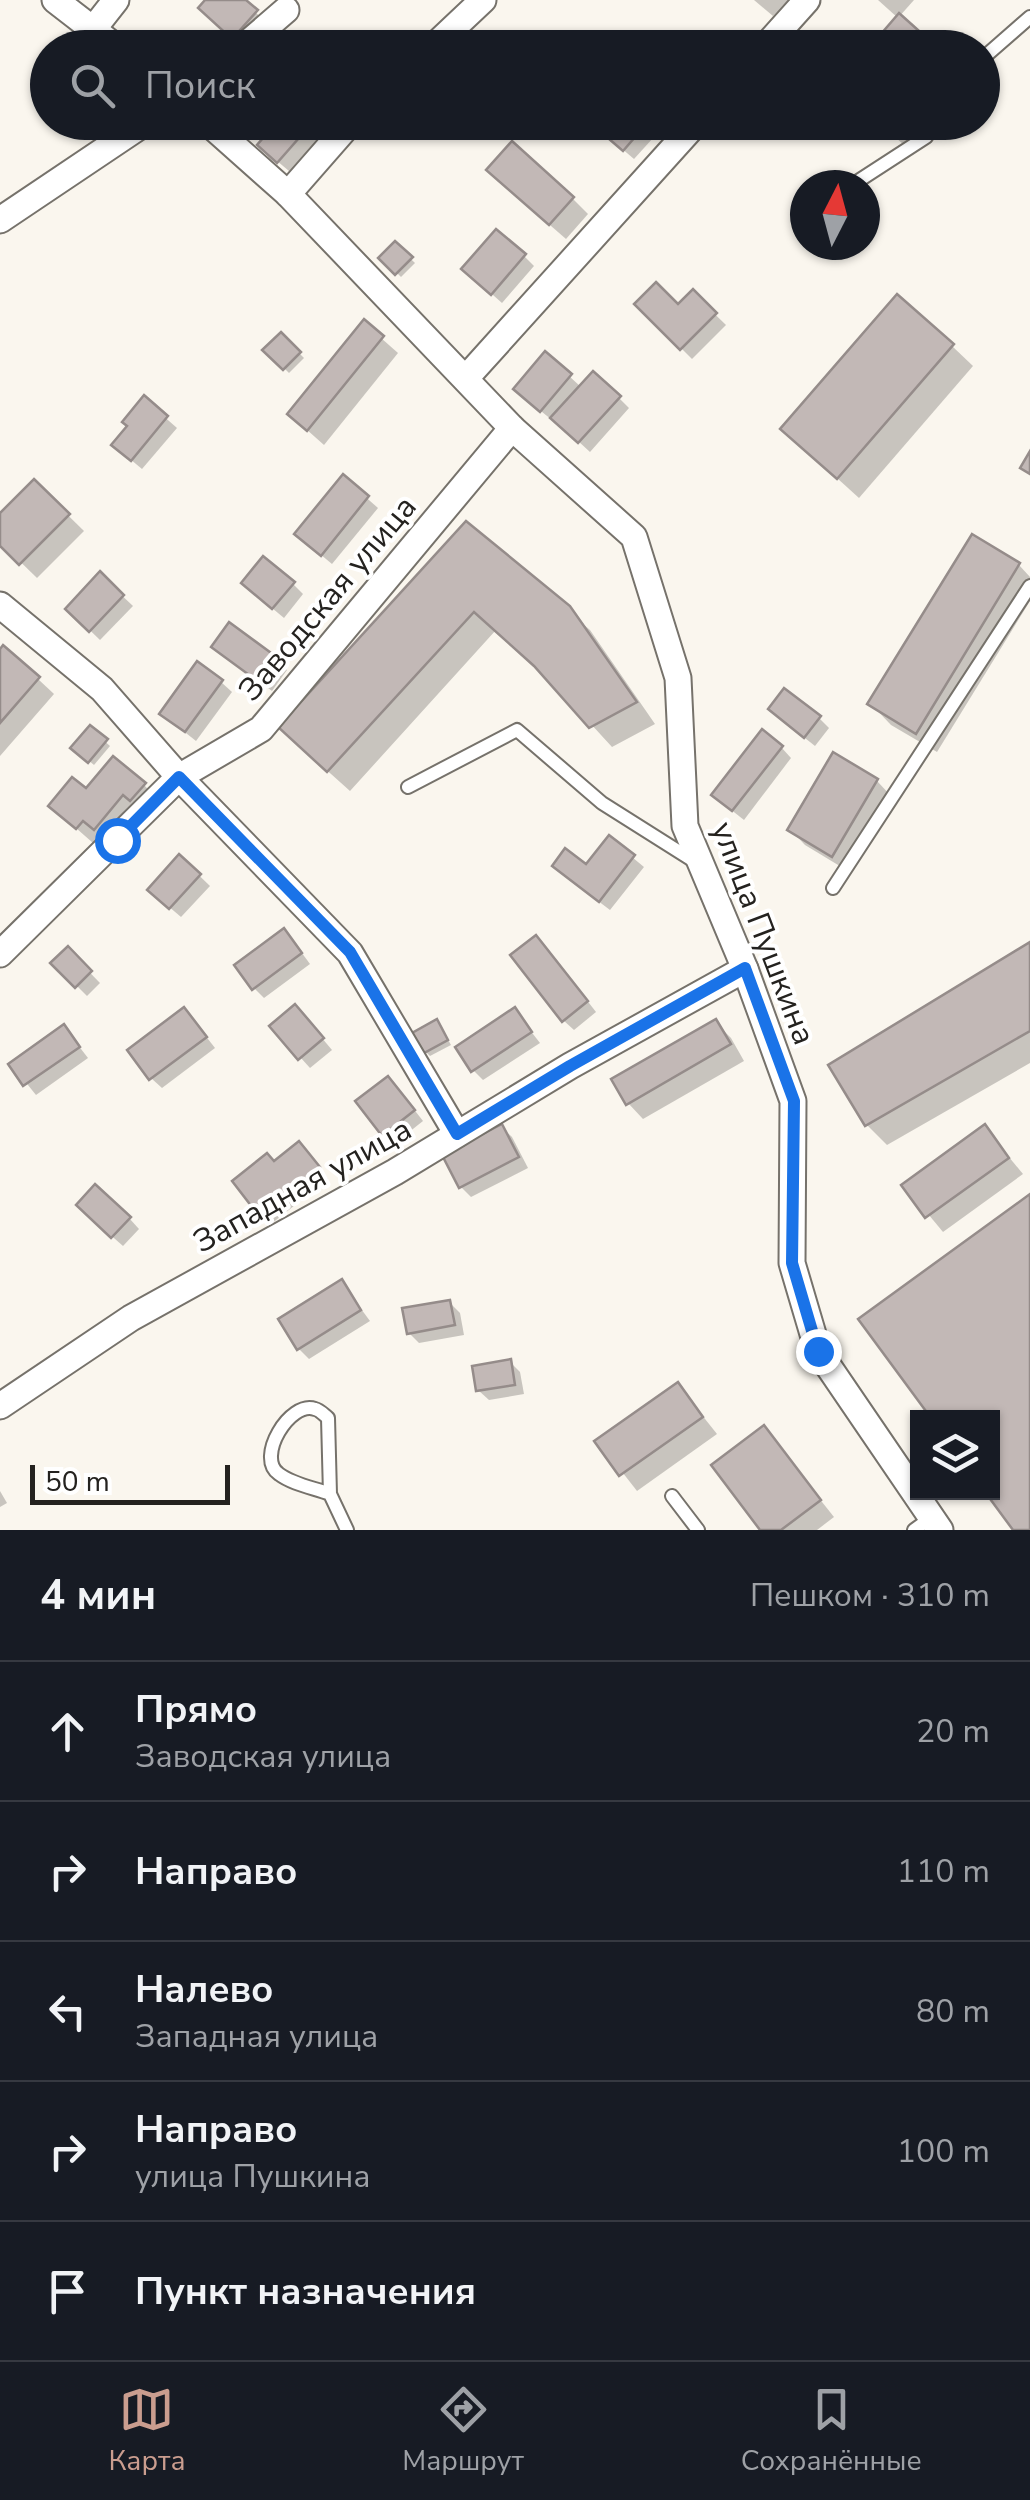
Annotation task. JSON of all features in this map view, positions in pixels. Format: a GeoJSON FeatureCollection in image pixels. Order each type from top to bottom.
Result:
{"type":"FeatureCollection","features":[{"type":"Feature","properties":{"kind":"street"},"geometry":{"type":"LineString","coordinates":[[55,0],[96,30]]}},
{"type":"Feature","properties":{"kind":"street"},"geometry":{"type":"LineString","coordinates":[[94,28],[116,0]]}},
{"type":"Feature","properties":{"kind":"street"},"geometry":{"type":"LineString","coordinates":[[452,30],[484,0]]}},
{"type":"Feature","properties":{"kind":"street"},"geometry":{"type":"LineString","coordinates":[[780,30],[807,0]]}},
{"type":"Feature","properties":{"kind":"street"},"geometry":{"type":"LineString","coordinates":[[263,30],[286,10]]}},
{"type":"Feature","properties":{"kind":"street"},"geometry":{"type":"LineString","coordinates":[[0,220],[119,140]]}},
{"type":"Feature","properties":{"kind":"street","name":"улица Пушкина"},"geometry":{"type":"LineString","coordinates":[[227,140],[288,194],[512,428],[634,537],[678,678],[685,826],[745,968],[794,1101],[792,1263],[818,1351],[928,1526]]}},
{"type":"Feature","properties":{"kind":"street"},"geometry":{"type":"LineString","coordinates":[[288,194],[335,140]]}},
{"type":"Feature","properties":{"kind":"street"},"geometry":{"type":"LineString","coordinates":[[466,378],[681,140]]}},
{"type":"Feature","properties":{"kind":"street","name":"Заводская улица"},"geometry":{"type":"LineString","coordinates":[[0,954],[179,777],[261,728],[512,428]]}},
{"type":"Feature","properties":{"kind":"street"},"geometry":{"type":"LineString","coordinates":[[0,605],[102,689],[179,777],[350,952],[457,1134]]}},
{"type":"Feature","properties":{"kind":"street","name":"Западная улица"},"geometry":{"type":"LineString","coordinates":[[0,1406],[131,1318],[745,968]]}},
{"type":"Feature","properties":{"kind":"lane"},"geometry":{"type":"LineString","coordinates":[[1000,43],[1030,17]]}},
{"type":"Feature","properties":{"kind":"lane"},"geometry":{"type":"LineString","coordinates":[[875,170],[921,140]]}},
{"type":"Feature","properties":{"kind":"lane"},"geometry":{"type":"LineString","coordinates":[[834,888],[1030,586]]}},
{"type":"Feature","properties":{"kind":"lane"},"geometry":{"type":"LineString","coordinates":[[408,787],[517,730],[602,804],[702,866]]}},
{"type":"Feature","properties":{"kind":"lane"},"geometry":{"type":"LineString","coordinates":[[330,1494],[277,1474],[270,1462],[270,1450],[294,1412],[304,1408],[315,1408],[328,1418],[330,1494],[346,1530]]}},
{"type":"Feature","properties":{"kind":"lane"},"geometry":{"type":"LineString","coordinates":[[672,1496],[698,1530]]}},
{"type":"Feature","properties":{"kind":"building"},"geometry":{"type":"Polygon","coordinates":[[[205,0],[246,0],[258,10],[240,30],[222,30],[198,8],[205,0]]]}},
{"type":"Feature","properties":{"kind":"building"},"geometry":{"type":"Polygon","coordinates":[[[899,13],[918,30],[884,30],[899,13]]]}},
{"type":"Feature","properties":{"kind":"building"},"geometry":{"type":"Polygon","coordinates":[[[261,140],[297,140],[277,163],[257,145],[261,140]]]}},
{"type":"Feature","properties":{"kind":"building"},"geometry":{"type":"Polygon","coordinates":[[[610,140],[632,140],[623,151],[610,140]]]}},
{"type":"Feature","properties":{"kind":"building"},"geometry":{"type":"Polygon","coordinates":[[[512,141],[574,197],[549,225],[486,170],[512,141]]]}},
{"type":"Feature","properties":{"kind":"building"},"geometry":{"type":"Polygon","coordinates":[[[496,229],[526,254],[491,295],[461,269],[496,229]]]}},
{"type":"Feature","properties":{"kind":"building"},"geometry":{"type":"Polygon","coordinates":[[[395,241],[413,257],[395,275],[378,258],[395,241]]]}},
{"type":"Feature","properties":{"kind":"building"},"geometry":{"type":"Polygon","coordinates":[[[656,282],[678,304],[693,289],[717,313],[680,350],[634,304],[656,282]]]}},
{"type":"Feature","properties":{"kind":"building"},"geometry":{"type":"Polygon","coordinates":[[[897,294],[954,344],[837,479],[780,429],[897,294]]]}},
{"type":"Feature","properties":{"kind":"building"},"geometry":{"type":"Polygon","coordinates":[[[364,319],[384,336],[307,431],[287,414],[364,319]]]}},
{"type":"Feature","properties":{"kind":"building"},"geometry":{"type":"Polygon","coordinates":[[[281,332],[301,352],[283,370],[262,350],[281,332]]]}},
{"type":"Feature","properties":{"kind":"building"},"geometry":{"type":"Polygon","coordinates":[[[545,351],[572,374],[540,412],[513,389],[545,351]]]}},
{"type":"Feature","properties":{"kind":"building"},"geometry":{"type":"Polygon","coordinates":[[[593,371],[621,396],[578,443],[550,418],[593,371]]]}},
{"type":"Feature","properties":{"kind":"building"},"geometry":{"type":"Polygon","coordinates":[[[144,395],[168,416],[131,461],[111,445],[127,426],[122,422],[144,395]]]}},
{"type":"Feature","properties":{"kind":"building"},"geometry":{"type":"Polygon","coordinates":[[[1030,451],[1030,474],[1020,468],[1030,451]]]}},
{"type":"Feature","properties":{"kind":"building"},"geometry":{"type":"Polygon","coordinates":[[[343,474],[369,496],[321,556],[294,534],[343,474]]]}},
{"type":"Feature","properties":{"kind":"building"},"geometry":{"type":"Polygon","coordinates":[[[34,479],[70,514],[19,565],[0,546],[0,513],[34,479]]]}},
{"type":"Feature","properties":{"kind":"building"},"geometry":{"type":"Polygon","coordinates":[[[466,521],[570,606],[637,702],[589,728],[534,666],[474,612],[327,772],[278,727],[466,521]]]}},
{"type":"Feature","properties":{"kind":"building"},"geometry":{"type":"Polygon","coordinates":[[[972,534],[1020,563],[916,734],[867,704],[972,534]]]}},
{"type":"Feature","properties":{"kind":"building"},"geometry":{"type":"Polygon","coordinates":[[[263,556],[295,582],[272,609],[241,583],[263,556]]]}},
{"type":"Feature","properties":{"kind":"building"},"geometry":{"type":"Polygon","coordinates":[[[100,571],[124,595],[89,632],[65,609],[100,571]]]}},
{"type":"Feature","properties":{"kind":"building"},"geometry":{"type":"Polygon","coordinates":[[[229,622],[278,658],[260,683],[211,647],[229,622]]]}},
{"type":"Feature","properties":{"kind":"building"},"geometry":{"type":"Polygon","coordinates":[[[3,645],[40,677],[0,723],[0,649],[3,645]]]}},
{"type":"Feature","properties":{"kind":"building"},"geometry":{"type":"Polygon","coordinates":[[[197,661],[223,680],[185,732],[159,714],[197,661]]]}},
{"type":"Feature","properties":{"kind":"building"},"geometry":{"type":"Polygon","coordinates":[[[784,688],[821,716],[804,738],[768,709],[784,688]]]}},
{"type":"Feature","properties":{"kind":"building"},"geometry":{"type":"Polygon","coordinates":[[[90,725],[108,739],[88,763],[70,748],[90,725]]]}},
{"type":"Feature","properties":{"kind":"building"},"geometry":{"type":"Polygon","coordinates":[[[762,729],[783,746],[732,811],[711,795],[762,729]]]}},
{"type":"Feature","properties":{"kind":"building"},"geometry":{"type":"Polygon","coordinates":[[[833,752],[878,779],[832,857],[787,830],[833,752]]]}},
{"type":"Feature","properties":{"kind":"building"},"geometry":{"type":"Polygon","coordinates":[[[113,756],[146,783],[130,801],[123,795],[94,830],[83,821],[76,829],[48,806],[72,777],[86,788],[113,756]]]}},
{"type":"Feature","properties":{"kind":"building"},"geometry":{"type":"Polygon","coordinates":[[[609,835],[635,855],[599,902],[552,866],[565,848],[586,864],[609,835]]]}},
{"type":"Feature","properties":{"kind":"building"},"geometry":{"type":"Polygon","coordinates":[[[179,854],[201,874],[169,909],[147,890],[179,854]]]}},
{"type":"Feature","properties":{"kind":"building"},"geometry":{"type":"Polygon","coordinates":[[[284,928],[302,953],[252,990],[234,965],[284,928]]]}},
{"type":"Feature","properties":{"kind":"building"},"geometry":{"type":"Polygon","coordinates":[[[536,935],[588,1001],[562,1022],[510,955],[536,935]]]}},
{"type":"Feature","properties":{"kind":"building"},"geometry":{"type":"Polygon","coordinates":[[[1030,942],[1030,1031],[865,1126],[828,1065],[1030,942]]]}},
{"type":"Feature","properties":{"kind":"building"},"geometry":{"type":"Polygon","coordinates":[[[68,946],[92,971],[75,988],[50,963],[68,946]]]}},
{"type":"Feature","properties":{"kind":"building"},"geometry":{"type":"Polygon","coordinates":[[[295,1004],[324,1038],[298,1060],[269,1026],[295,1004]]]}},
{"type":"Feature","properties":{"kind":"building"},"geometry":{"type":"Polygon","coordinates":[[[184,1007],[207,1037],[149,1080],[127,1050],[184,1007]]]}},
{"type":"Feature","properties":{"kind":"building"},"geometry":{"type":"Polygon","coordinates":[[[515,1007],[532,1032],[471,1072],[455,1047],[515,1007]]]}},
{"type":"Feature","properties":{"kind":"building"},"geometry":{"type":"Polygon","coordinates":[[[437,1019],[448,1040],[424,1053],[412,1033],[437,1019]]]}},
{"type":"Feature","properties":{"kind":"building"},"geometry":{"type":"Polygon","coordinates":[[[716,1019],[731,1044],[626,1105],[611,1079],[716,1019]]]}},
{"type":"Feature","properties":{"kind":"building"},"geometry":{"type":"Polygon","coordinates":[[[64,1024],[80,1047],[23,1086],[8,1064],[64,1024]]]}},
{"type":"Feature","properties":{"kind":"building"},"geometry":{"type":"Polygon","coordinates":[[[388,1076],[415,1110],[382,1136],[355,1101],[388,1076]]]}},
{"type":"Feature","properties":{"kind":"building"},"geometry":{"type":"Polygon","coordinates":[[[502,1124],[519,1157],[459,1188],[442,1155],[502,1124]]]}},
{"type":"Feature","properties":{"kind":"building"},"geometry":{"type":"Polygon","coordinates":[[[985,1124],[1009,1158],[925,1218],[901,1185],[985,1124]]]}},
{"type":"Feature","properties":{"kind":"building"},"geometry":{"type":"Polygon","coordinates":[[[299,1141],[320,1167],[259,1216],[232,1181],[267,1153],[274,1161],[299,1141]]]}},
{"type":"Feature","properties":{"kind":"building"},"geometry":{"type":"Polygon","coordinates":[[[95,1184],[131,1217],[111,1238],[76,1205],[95,1184]]]}},
{"type":"Feature","properties":{"kind":"building"},"geometry":{"type":"Polygon","coordinates":[[[1030,1194],[1030,1530],[1013,1530],[991,1500],[1000,1500],[1000,1410],[925,1410],[858,1319],[1030,1194]]]}},
{"type":"Feature","properties":{"kind":"building"},"geometry":{"type":"Polygon","coordinates":[[[342,1279],[361,1310],[297,1350],[278,1319],[342,1279]]]}},
{"type":"Feature","properties":{"kind":"building"},"geometry":{"type":"Polygon","coordinates":[[[450,1300],[455,1325],[407,1334],[402,1308],[450,1300]]]}},
{"type":"Feature","properties":{"kind":"building"},"geometry":{"type":"Polygon","coordinates":[[[511,1359],[515,1385],[476,1391],[472,1366],[511,1359]]]}},
{"type":"Feature","properties":{"kind":"building"},"geometry":{"type":"Polygon","coordinates":[[[678,1382],[703,1417],[619,1476],[594,1441],[678,1382]]]}},
{"type":"Feature","properties":{"kind":"building"},"geometry":{"type":"Polygon","coordinates":[[[764,1425],[821,1500],[781,1530],[760,1530],[711,1465],[764,1425]]]}},
{"type":"Feature","properties":{"kind":"route"},"geometry":{"type":"LineString","coordinates":[[117,840],[179,777],[350,952],[457,1134],[745,968],[794,1101],[792,1263],[818,1351]]}}]}
